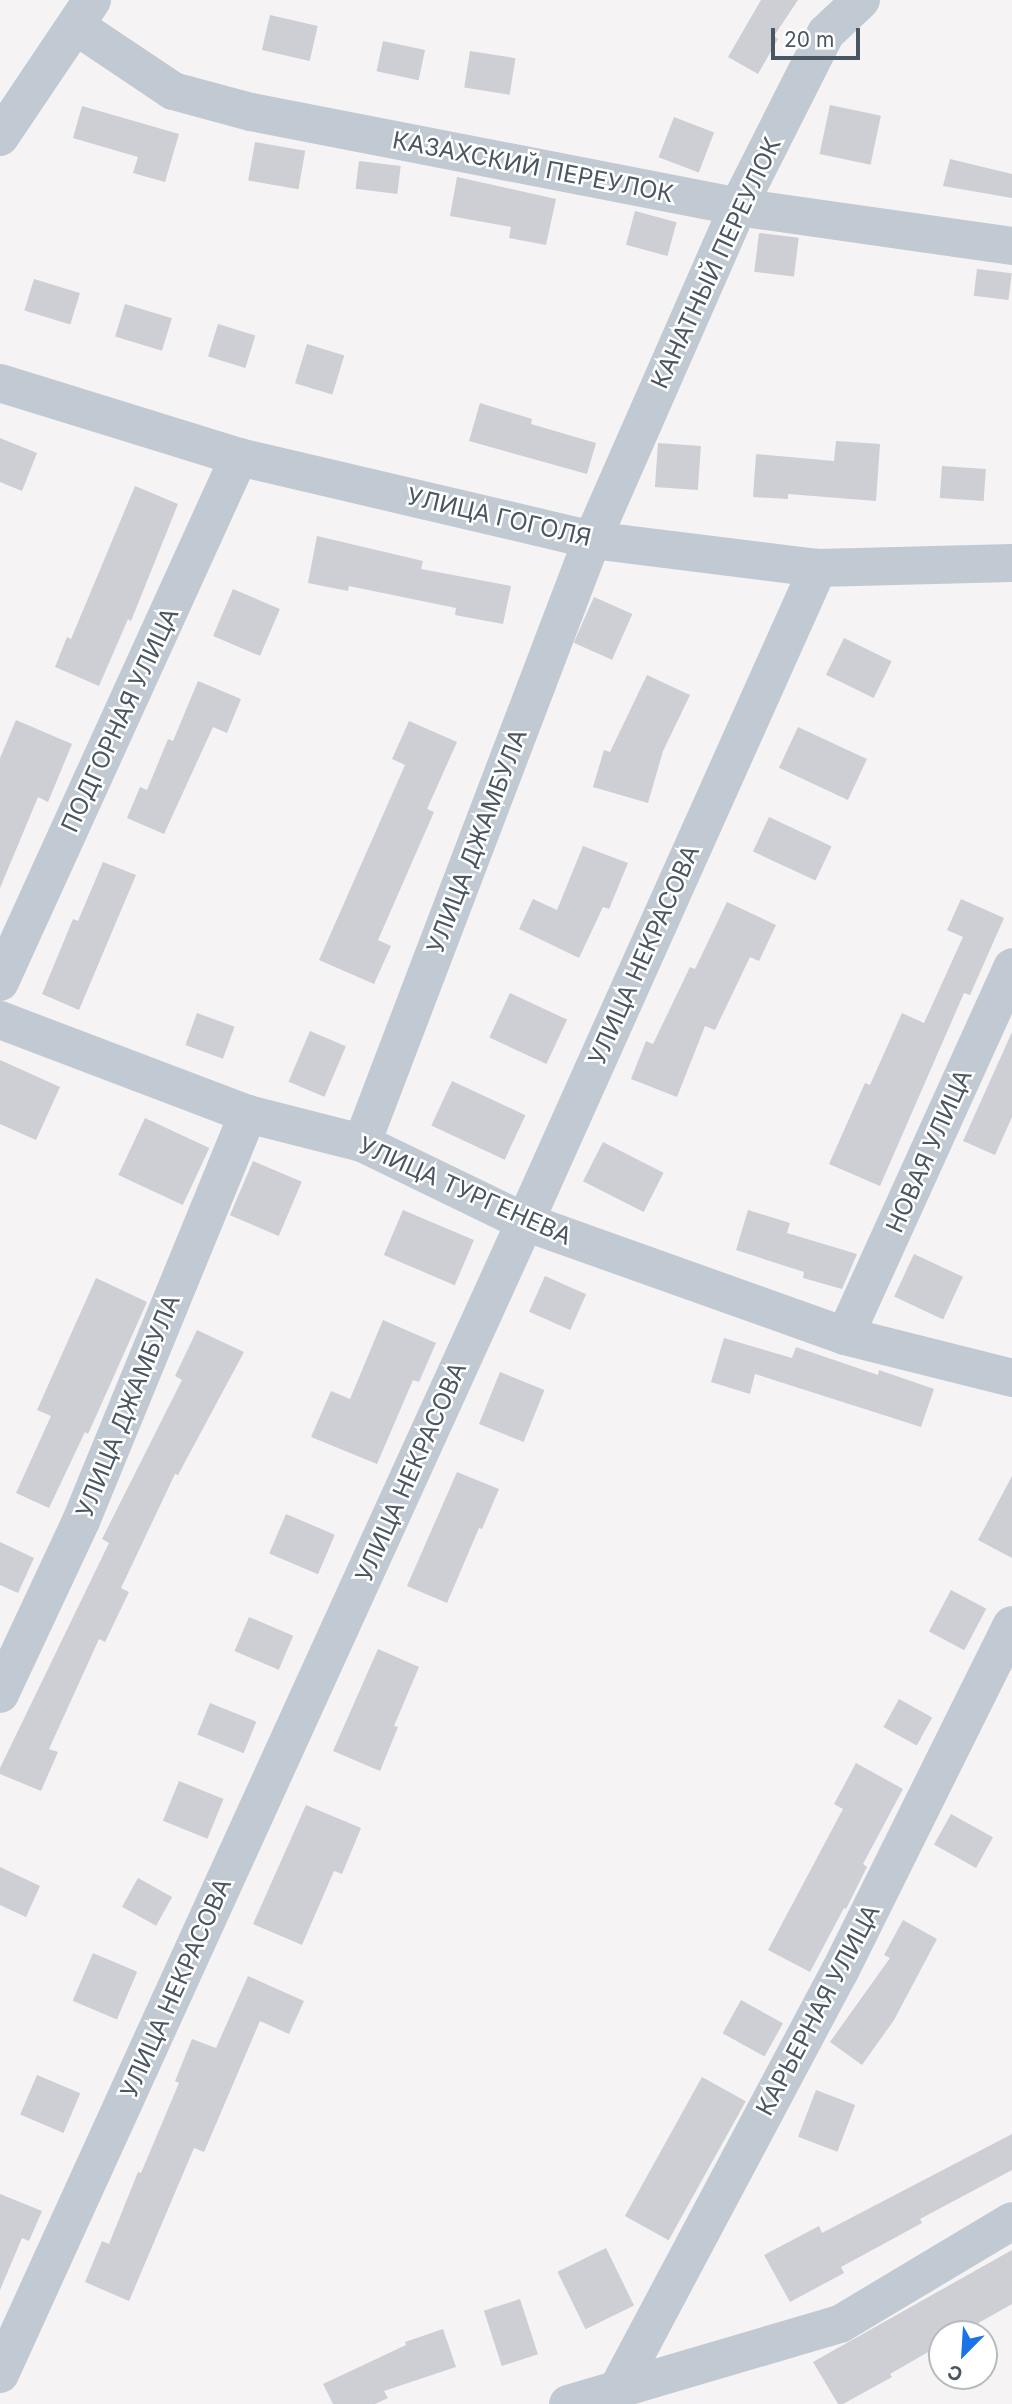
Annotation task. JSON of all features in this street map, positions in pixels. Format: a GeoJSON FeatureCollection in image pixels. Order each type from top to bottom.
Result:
{"type":"FeatureCollection","features":[{"type":"Feature","properties":{"kind":"street","name":"КАНАТНЫЙ ПЕРЕУЛОК"},"geometry":{"type":"LineString","coordinates":[[592,540],[738,207],[826,33],[861,0]]}},
{"type":"Feature","properties":{"kind":"street","name":"КАЗАХСКИЙ ПЕРЕУЛОК"},"geometry":{"type":"LineString","coordinates":[[84,13],[173,91],[251,112],[738,207],[1012,246]]}},
{"type":"Feature","properties":{"kind":"street"},"geometry":{"type":"LineString","coordinates":[[0,136],[84,13]]}},
{"type":"Feature","properties":{"kind":"street","name":"УЛИЦА ГОГОЛЯ"},"geometry":{"type":"LineString","coordinates":[[0,383],[239,457],[592,540],[818,568],[1012,563]]}},
{"type":"Feature","properties":{"kind":"street","name":"ПОДГОРНАЯ УЛИЦА"},"geometry":{"type":"LineString","coordinates":[[0,982],[239,457]]}},
{"type":"Feature","properties":{"kind":"street","name":"УЛИЦА ДЖАМБУЛА"},"geometry":{"type":"LineString","coordinates":[[362,1143],[592,540]]}},
{"type":"Feature","properties":{"kind":"street","name":"УЛИЦА НЕКРАСОВА"},"geometry":{"type":"LineString","coordinates":[[0,2374],[525,1222],[818,568]]}},
{"type":"Feature","properties":{"kind":"street","name":"НОВАЯ УЛИЦА"},"geometry":{"type":"LineString","coordinates":[[845,1336],[1012,967]]}},
{"type":"Feature","properties":{"kind":"street","name":"УЛИЦА ТУРГЕНЕВА"},"geometry":{"type":"LineString","coordinates":[[0,1020],[248,1114],[362,1143],[525,1222],[845,1336],[1012,1378]]}},
{"type":"Feature","properties":{"kind":"street","name":"УЛИЦА ДЖАМБУЛА"},"geometry":{"type":"LineString","coordinates":[[0,1694],[81,1521],[248,1114]]}},
{"type":"Feature","properties":{"kind":"street","name":"КАРЬЕРНАЯ УЛИЦА"},"geometry":{"type":"LineString","coordinates":[[617,2390],[840,1971],[1012,1625]]}},
{"type":"Feature","properties":{"kind":"street"},"geometry":{"type":"LineString","coordinates":[[568,2404],[840,2324],[1012,2221]]}},
{"type":"Feature","properties":{"kind":"building"},"geometry":{"type":"Polygon","coordinates":[[[761,0],[798,0],[774,36],[778,39],[758,74],[728,57],[761,0]]]}},
{"type":"Feature","properties":{"kind":"building"},"geometry":{"type":"Polygon","coordinates":[[[270,15],[318,26],[310,61],[262,50],[270,15]]]}},
{"type":"Feature","properties":{"kind":"building"},"geometry":{"type":"Polygon","coordinates":[[[383,41],[425,50],[419,80],[377,71],[383,41]]]}},
{"type":"Feature","properties":{"kind":"building"},"geometry":{"type":"Polygon","coordinates":[[[470,51],[515,58],[510,95],[464,88],[470,51]]]}},
{"type":"Feature","properties":{"kind":"building"},"geometry":{"type":"Polygon","coordinates":[[[830,105],[881,116],[870,165],[820,154],[830,105]]]}},
{"type":"Feature","properties":{"kind":"building"},"geometry":{"type":"Polygon","coordinates":[[[82,106],[179,134],[165,182],[133,173],[138,157],[73,138],[82,106]]]}},
{"type":"Feature","properties":{"kind":"building"},"geometry":{"type":"Polygon","coordinates":[[[674,117],[714,132],[699,173],[659,157],[674,117]]]}},
{"type":"Feature","properties":{"kind":"building"},"geometry":{"type":"Polygon","coordinates":[[[255,142],[305,151],[298,189],[248,180],[255,142]]]}},
{"type":"Feature","properties":{"kind":"building"},"geometry":{"type":"Polygon","coordinates":[[[950,159],[1012,174],[1012,198],[943,186],[950,159]]]}},
{"type":"Feature","properties":{"kind":"building"},"geometry":{"type":"Polygon","coordinates":[[[359,161],[401,166],[397,194],[356,189],[359,161]]]}},
{"type":"Feature","properties":{"kind":"building"},"geometry":{"type":"Polygon","coordinates":[[[457,177],[556,199],[546,245],[509,238],[511,227],[450,216],[457,177]]]}},
{"type":"Feature","properties":{"kind":"building"},"geometry":{"type":"Polygon","coordinates":[[[635,211],[677,222],[667,256],[626,245],[635,211]]]}},
{"type":"Feature","properties":{"kind":"building"},"geometry":{"type":"Polygon","coordinates":[[[759,233],[799,238],[794,277],[754,272],[759,233]]]}},
{"type":"Feature","properties":{"kind":"building"},"geometry":{"type":"Polygon","coordinates":[[[977,269],[1012,273],[1008,300],[974,296],[977,269]]]}},
{"type":"Feature","properties":{"kind":"building"},"geometry":{"type":"Polygon","coordinates":[[[34,279],[80,293],[70,325],[24,311],[34,279]]]}},
{"type":"Feature","properties":{"kind":"building"},"geometry":{"type":"Polygon","coordinates":[[[125,304],[172,318],[162,351],[115,337],[125,304]]]}},
{"type":"Feature","properties":{"kind":"building"},"geometry":{"type":"Polygon","coordinates":[[[218,324],[255,335],[245,368],[208,357],[218,324]]]}},
{"type":"Feature","properties":{"kind":"building"},"geometry":{"type":"Polygon","coordinates":[[[307,344],[344,355],[332,395],[295,383],[307,344]]]}},
{"type":"Feature","properties":{"kind":"building"},"geometry":{"type":"Polygon","coordinates":[[[480,403],[532,419],[531,424],[596,443],[587,474],[469,441],[480,403]]]}},
{"type":"Feature","properties":{"kind":"building"},"geometry":{"type":"Polygon","coordinates":[[[0,438],[37,453],[22,491],[0,482],[0,438]]]}},
{"type":"Feature","properties":{"kind":"building"},"geometry":{"type":"Polygon","coordinates":[[[836,441],[880,444],[876,501],[788,494],[788,499],[753,497],[756,454],[834,461],[836,441]]]}},
{"type":"Feature","properties":{"kind":"building"},"geometry":{"type":"Polygon","coordinates":[[[658,443],[701,446],[698,490],[655,487],[658,443]]]}},
{"type":"Feature","properties":{"kind":"building"},"geometry":{"type":"Polygon","coordinates":[[[942,466],[986,469],[984,501],[940,498],[942,466]]]}},
{"type":"Feature","properties":{"kind":"building"},"geometry":{"type":"Polygon","coordinates":[[[135,486],[178,504],[131,621],[128,619],[99,686],[55,667],[67,637],[71,639],[135,486]]]}},
{"type":"Feature","properties":{"kind":"building"},"geometry":{"type":"Polygon","coordinates":[[[317,536],[423,561],[421,569],[511,586],[503,624],[455,615],[456,608],[349,586],[348,591],[308,583],[317,536]]]}},
{"type":"Feature","properties":{"kind":"building"},"geometry":{"type":"Polygon","coordinates":[[[233,589],[280,609],[260,656],[213,636],[233,589]]]}},
{"type":"Feature","properties":{"kind":"building"},"geometry":{"type":"Polygon","coordinates":[[[594,597],[632,614],[612,660],[574,643],[594,597]]]}},
{"type":"Feature","properties":{"kind":"building"},"geometry":{"type":"Polygon","coordinates":[[[844,638],[892,661],[874,698],[826,675],[844,638]]]}},
{"type":"Feature","properties":{"kind":"building"},"geometry":{"type":"Polygon","coordinates":[[[647,675],[690,695],[663,751],[648,803],[593,787],[604,750],[610,752],[647,675]]]}},
{"type":"Feature","properties":{"kind":"building"},"geometry":{"type":"Polygon","coordinates":[[[198,681],[241,699],[227,733],[213,727],[164,834],[127,818],[140,787],[147,790],[168,739],[173,741],[198,681]]]}},
{"type":"Feature","properties":{"kind":"building"},"geometry":{"type":"Polygon","coordinates":[[[16,720],[72,744],[48,802],[38,797],[0,888],[0,758],[16,720]]]}},
{"type":"Feature","properties":{"kind":"building"},"geometry":{"type":"Polygon","coordinates":[[[409,721],[457,742],[427,809],[434,812],[378,940],[391,946],[374,984],[319,960],[405,765],[392,759],[409,721]]]}},
{"type":"Feature","properties":{"kind":"building"},"geometry":{"type":"Polygon","coordinates":[[[798,727],[867,759],[848,800],[779,768],[798,727]]]}},
{"type":"Feature","properties":{"kind":"building"},"geometry":{"type":"Polygon","coordinates":[[[769,817],[832,846],[815,881],[753,851],[769,817]]]}},
{"type":"Feature","properties":{"kind":"building"},"geometry":{"type":"Polygon","coordinates":[[[583,846],[628,863],[609,909],[603,907],[579,958],[519,929],[533,899],[557,910],[583,846]]]}},
{"type":"Feature","properties":{"kind":"building"},"geometry":{"type":"Polygon","coordinates":[[[103,862],[136,875],[79,1010],[42,994],[73,919],[78,921],[103,862]]]}},
{"type":"Feature","properties":{"kind":"building"},"geometry":{"type":"Polygon","coordinates":[[[961,899],[1004,918],[970,995],[964,993],[880,1186],[829,1164],[865,1083],[870,1085],[902,1013],[924,1023],[963,937],[947,930],[961,899]]]}},
{"type":"Feature","properties":{"kind":"building"},"geometry":{"type":"Polygon","coordinates":[[[727,902],[776,925],[759,961],[750,957],[715,1030],[705,1026],[677,1097],[631,1079],[646,1041],[653,1044],[690,967],[695,969],[727,902]]]}},
{"type":"Feature","properties":{"kind":"building"},"geometry":{"type":"Polygon","coordinates":[[[510,993],[567,1020],[546,1064],[489,1037],[510,993]]]}},
{"type":"Feature","properties":{"kind":"building"},"geometry":{"type":"Polygon","coordinates":[[[197,1013],[235,1027],[223,1059],[185,1045],[197,1013]]]}},
{"type":"Feature","properties":{"kind":"building"},"geometry":{"type":"Polygon","coordinates":[[[310,1031],[346,1046],[324,1097],[289,1082],[310,1031]]]}},
{"type":"Feature","properties":{"kind":"building"},"geometry":{"type":"Polygon","coordinates":[[[1012,1032],[1012,1117],[995,1155],[963,1141],[1012,1032]]]}},
{"type":"Feature","properties":{"kind":"building"},"geometry":{"type":"Polygon","coordinates":[[[0,1060],[60,1087],[36,1140],[0,1124],[0,1060]]]}},
{"type":"Feature","properties":{"kind":"building"},"geometry":{"type":"Polygon","coordinates":[[[452,1081],[525,1115],[505,1160],[431,1125],[452,1081]]]}},
{"type":"Feature","properties":{"kind":"building"},"geometry":{"type":"Polygon","coordinates":[[[145,1118],[209,1148],[183,1205],[118,1175],[145,1118]]]}},
{"type":"Feature","properties":{"kind":"building"},"geometry":{"type":"Polygon","coordinates":[[[603,1142],[664,1173],[644,1212],[583,1181],[603,1142]]]}},
{"type":"Feature","properties":{"kind":"building"},"geometry":{"type":"Polygon","coordinates":[[[253,1161],[302,1182],[279,1236],[230,1215],[253,1161]]]}},
{"type":"Feature","properties":{"kind":"building"},"geometry":{"type":"Polygon","coordinates":[[[403,1210],[474,1240],[455,1285],[384,1255],[403,1210]]]}},
{"type":"Feature","properties":{"kind":"building"},"geometry":{"type":"Polygon","coordinates":[[[748,1210],[790,1223],[787,1233],[857,1254],[842,1289],[803,1278],[804,1272],[736,1250],[748,1210]]]}},
{"type":"Feature","properties":{"kind":"building"},"geometry":{"type":"Polygon","coordinates":[[[914,1254],[963,1277],[943,1319],[894,1297],[914,1254]]]}},
{"type":"Feature","properties":{"kind":"building"},"geometry":{"type":"Polygon","coordinates":[[[545,1276],[586,1294],[570,1330],[529,1312],[545,1276]]]}},
{"type":"Feature","properties":{"kind":"building"},"geometry":{"type":"Polygon","coordinates":[[[96,1278],[147,1302],[88,1434],[85,1432],[49,1508],[16,1493],[51,1416],[37,1410],[96,1278]]]}},
{"type":"Feature","properties":{"kind":"building"},"geometry":{"type":"Polygon","coordinates":[[[383,1320],[436,1343],[419,1382],[413,1380],[377,1464],[311,1437],[331,1391],[350,1399],[383,1320]]]}},
{"type":"Feature","properties":{"kind":"building"},"geometry":{"type":"Polygon","coordinates":[[[197,1330],[244,1352],[178,1475],[175,1474],[121,1588],[129,1592],[105,1642],[99,1639],[49,1749],[58,1752],[41,1791],[0,1774],[0,1768],[109,1543],[102,1539],[182,1380],[175,1376],[197,1330]]]}},
{"type":"Feature","properties":{"kind":"building"},"geometry":{"type":"Polygon","coordinates":[[[724,1338],[792,1358],[796,1347],[878,1375],[879,1370],[934,1389],[921,1427],[755,1374],[750,1394],[711,1382],[724,1338]]]}},
{"type":"Feature","properties":{"kind":"building"},"geometry":{"type":"Polygon","coordinates":[[[500,1372],[545,1390],[524,1442],[479,1424],[500,1372]]]}},
{"type":"Feature","properties":{"kind":"building"},"geometry":{"type":"Polygon","coordinates":[[[457,1472],[499,1489],[447,1603],[407,1586],[457,1472]]]}},
{"type":"Feature","properties":{"kind":"building"},"geometry":{"type":"Polygon","coordinates":[[[1012,1476],[1012,1558],[978,1540],[1012,1476]]]}},
{"type":"Feature","properties":{"kind":"building"},"geometry":{"type":"Polygon","coordinates":[[[286,1514],[335,1535],[318,1574],[269,1554],[286,1514]]]}},
{"type":"Feature","properties":{"kind":"building"},"geometry":{"type":"Polygon","coordinates":[[[0,1542],[34,1558],[18,1593],[0,1585],[0,1542]]]}},
{"type":"Feature","properties":{"kind":"building"},"geometry":{"type":"Polygon","coordinates":[[[951,1590],[986,1609],[964,1650],[929,1631],[951,1590]]]}},
{"type":"Feature","properties":{"kind":"building"},"geometry":{"type":"Polygon","coordinates":[[[249,1617],[293,1636],[279,1670],[235,1651],[249,1617]]]}},
{"type":"Feature","properties":{"kind":"building"},"geometry":{"type":"Polygon","coordinates":[[[378,1649],[419,1667],[394,1726],[398,1727],[380,1771],[333,1751],[378,1649]]]}},
{"type":"Feature","properties":{"kind":"building"},"geometry":{"type":"Polygon","coordinates":[[[899,1699],[932,1717],[917,1745],[883,1727],[899,1699]]]}},
{"type":"Feature","properties":{"kind":"building"},"geometry":{"type":"Polygon","coordinates":[[[210,1703],[256,1722],[244,1753],[197,1735],[210,1703]]]}},
{"type":"Feature","properties":{"kind":"building"},"geometry":{"type":"Polygon","coordinates":[[[856,1763],[903,1789],[863,1864],[867,1867],[846,1909],[844,1908],[810,1972],[768,1950],[843,1809],[834,1804],[856,1763]]]}},
{"type":"Feature","properties":{"kind":"building"},"geometry":{"type":"Polygon","coordinates":[[[179,1781],[224,1799],[207,1839],[163,1821],[179,1781]]]}},
{"type":"Feature","properties":{"kind":"building"},"geometry":{"type":"Polygon","coordinates":[[[306,1805],[361,1828],[342,1874],[334,1871],[302,1945],[253,1924],[306,1805]]]}},
{"type":"Feature","properties":{"kind":"building"},"geometry":{"type":"Polygon","coordinates":[[[951,1814],[993,1837],[976,1868],[934,1845],[951,1814]]]}},
{"type":"Feature","properties":{"kind":"building"},"geometry":{"type":"Polygon","coordinates":[[[0,1867],[40,1886],[26,1917],[0,1905],[0,1867]]]}},
{"type":"Feature","properties":{"kind":"building"},"geometry":{"type":"Polygon","coordinates":[[[138,1878],[172,1897],[156,1926],[122,1907],[138,1878]]]}},
{"type":"Feature","properties":{"kind":"building"},"geometry":{"type":"Polygon","coordinates":[[[903,1920],[937,1939],[894,2020],[862,2065],[830,2042],[890,1958],[884,1955],[903,1920]]]}},
{"type":"Feature","properties":{"kind":"building"},"geometry":{"type":"Polygon","coordinates":[[[93,1953],[137,1972],[117,2020],[73,2001],[93,1953]]]}},
{"type":"Feature","properties":{"kind":"building"},"geometry":{"type":"Polygon","coordinates":[[[248,1976],[304,2001],[289,2034],[260,2021],[204,2152],[194,2148],[129,2301],[85,2282],[102,2241],[109,2244],[138,2172],[141,2173],[179,2083],[175,2081],[192,2039],[216,2048],[248,1976]]]}},
{"type":"Feature","properties":{"kind":"building"},"geometry":{"type":"Polygon","coordinates":[[[741,2000],[783,2023],[765,2057],[723,2033],[741,2000]]]}},
{"type":"Feature","properties":{"kind":"building"},"geometry":{"type":"Polygon","coordinates":[[[37,2075],[80,2093],[63,2133],[20,2115],[37,2075]]]}},
{"type":"Feature","properties":{"kind":"building"},"geometry":{"type":"Polygon","coordinates":[[[702,2077],[746,2101],[669,2240],[625,2216],[702,2077]]]}},
{"type":"Feature","properties":{"kind":"building"},"geometry":{"type":"Polygon","coordinates":[[[816,2090],[855,2105],[837,2152],[798,2137],[816,2090]]]}},
{"type":"Feature","properties":{"kind":"building"},"geometry":{"type":"Polygon","coordinates":[[[1012,2134],[1012,2170],[920,2219],[922,2223],[841,2267],[844,2273],[790,2302],[764,2255],[819,2226],[822,2233],[1012,2134]]]}},
{"type":"Feature","properties":{"kind":"building"},"geometry":{"type":"Polygon","coordinates":[[[0,2194],[42,2211],[29,2241],[22,2238],[0,2290],[0,2194]]]}},
{"type":"Feature","properties":{"kind":"building"},"geometry":{"type":"Polygon","coordinates":[[[606,2248],[634,2306],[586,2329],[557,2272],[606,2248]]]}},
{"type":"Feature","properties":{"kind":"building"},"geometry":{"type":"Polygon","coordinates":[[[1012,2250],[1012,2304],[984,2320],[928,2320],[928,2352],[890,2374],[892,2377],[843,2404],[838,2404],[813,2362],[1012,2250]]]}},
{"type":"Feature","properties":{"kind":"building"},"geometry":{"type":"Polygon","coordinates":[[[520,2299],[538,2354],[502,2366],[484,2311],[520,2299]]]}},
{"type":"Feature","properties":{"kind":"building"},"geometry":{"type":"Polygon","coordinates":[[[443,2329],[456,2367],[384,2391],[388,2398],[375,2404],[333,2404],[323,2384],[406,2345],[405,2342],[443,2329]]]}}]}
